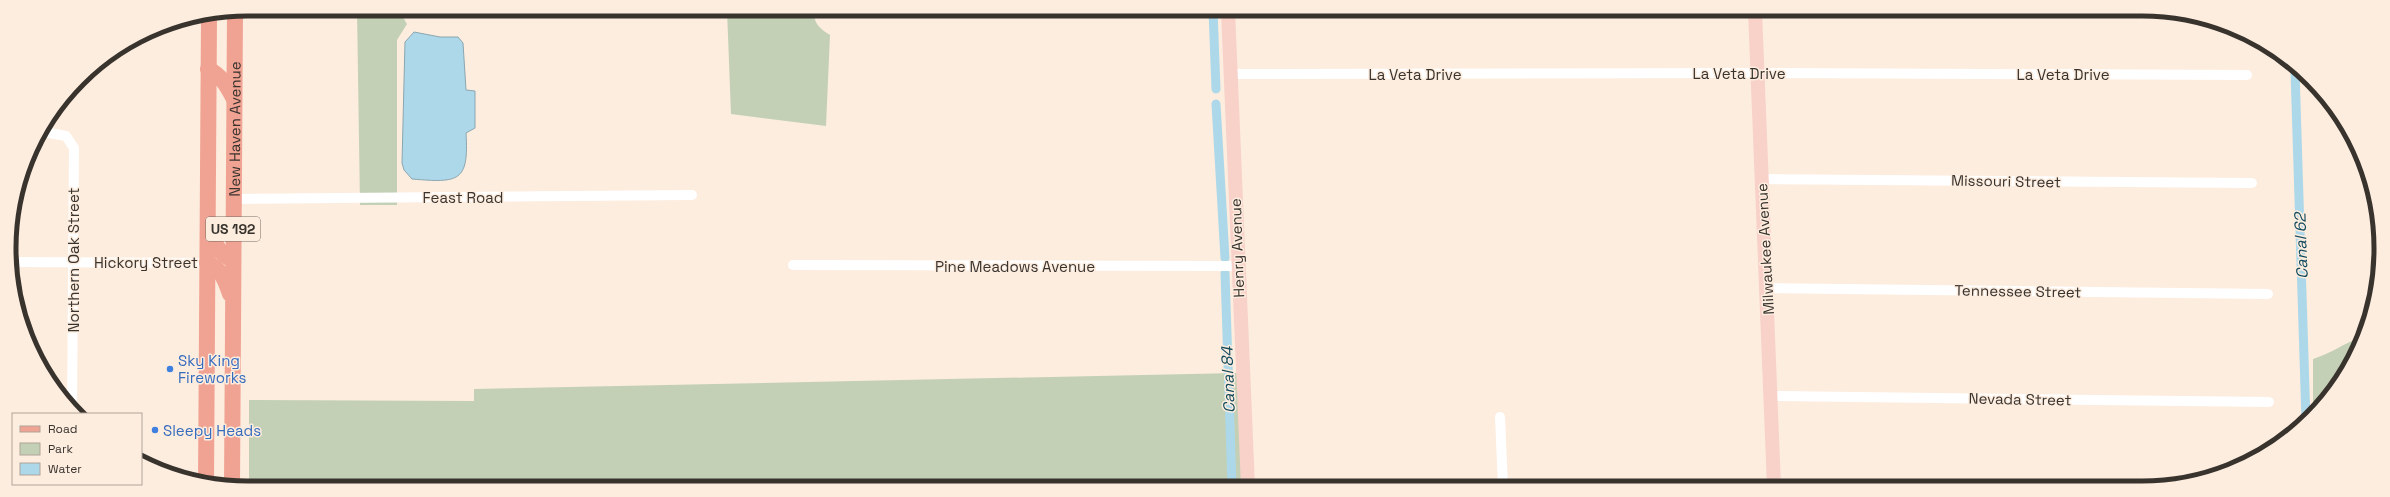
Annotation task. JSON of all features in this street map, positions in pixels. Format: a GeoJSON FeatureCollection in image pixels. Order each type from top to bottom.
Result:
{"type":"FeatureCollection","features":[{"type":"Feature","properties":{"kind":"main road","name":"New Haven Avenue"},"geometry":{"type":"LineString","coordinates":[[232,481],[235,16]]}},
{"type":"Feature","properties":{"kind":"main road","name":"New Haven Avenue"},"geometry":{"type":"LineString","coordinates":[[206,477],[208,19]]}},
{"type":"Feature","properties":{"kind":"main road"},"geometry":{"type":"LineString","coordinates":[[208,35],[218,51],[235,58]]}},
{"type":"Feature","properties":{"kind":"main road"},"geometry":{"type":"LineString","coordinates":[[208,69],[217,73],[224,81],[234,100]]}},
{"type":"Feature","properties":{"kind":"main road"},"geometry":{"type":"LineString","coordinates":[[207,225],[217,248],[224,256],[233,260]]}},
{"type":"Feature","properties":{"kind":"main road"},"geometry":{"type":"LineString","coordinates":[[207,262],[215,266],[223,275],[233,305]]}},
{"type":"Feature","properties":{"kind":"street","name":"Henry Avenue"},"geometry":{"type":"LineString","coordinates":[[1228,16],[1237,266],[1248,481]]}},
{"type":"Feature","properties":{"kind":"street","name":"Milwaukee Avenue"},"geometry":{"type":"LineString","coordinates":[[1755,16],[1774,481]]}},
{"type":"Feature","properties":{"kind":"street","name":"La Veta Drive"},"geometry":{"type":"LineString","coordinates":[[1230,74],[1757,73],[2247,75]]}},
{"type":"Feature","properties":{"kind":"street","name":"Northern Oak Street"},"geometry":{"type":"LineString","coordinates":[[47,132],[66,136],[74,148],[72,400]]}},
{"type":"Feature","properties":{"kind":"street","name":"Missouri Street"},"geometry":{"type":"LineString","coordinates":[[1761,178],[2252,183]]}},
{"type":"Feature","properties":{"kind":"street","name":"Feast Road"},"geometry":{"type":"LineString","coordinates":[[234,199],[692,195]]}},
{"type":"Feature","properties":{"kind":"street","name":"Hickory Street"},"geometry":{"type":"LineString","coordinates":[[16,262],[207,262]]}},
{"type":"Feature","properties":{"kind":"street","name":"Pine Meadows Avenue"},"geometry":{"type":"LineString","coordinates":[[793,266],[1237,266]]}},
{"type":"Feature","properties":{"kind":"street","name":"Tennessee Street"},"geometry":{"type":"LineString","coordinates":[[1767,288],[2268,294]]}},
{"type":"Feature","properties":{"kind":"street"},"geometry":{"type":"LineString","coordinates":[[67,394],[72,394]]}},
{"type":"Feature","properties":{"kind":"street","name":"Nevada Street"},"geometry":{"type":"LineString","coordinates":[[1771,396],[2269,402]]}},
{"type":"Feature","properties":{"kind":"street"},"geometry":{"type":"LineString","coordinates":[[1500,417],[1503,481]]}},
{"type":"Feature","properties":{"kind":"green space"},"geometry":{"type":"Polygon","coordinates":[[[357,16],[402,16],[407,24],[397,40],[397,205],[360,205],[357,16]]]}},
{"type":"Feature","properties":{"kind":"green space"},"geometry":{"type":"Polygon","coordinates":[[[727,16],[814,16],[818,25],[830,35],[826,126],[731,114],[727,16]]]}},
{"type":"Feature","properties":{"kind":"green space"},"geometry":{"type":"Polygon","coordinates":[[[2355,340],[2335,378],[2313,405],[2313,359],[2355,340]]]}},
{"type":"Feature","properties":{"kind":"green space"},"geometry":{"type":"Polygon","coordinates":[[[1237,373],[1243,481],[249,481],[249,400],[474,401],[474,389],[1237,373]]]}},
{"type":"Feature","properties":{"kind":"water"},"geometry":{"type":"Polygon","coordinates":[[[414,32],[440,37],[458,37],[463,43],[466,90],[475,91],[475,128],[466,133],[466,149],[463,170],[458,176],[451,179],[412,179],[404,170],[402,163],[405,42],[414,32]]]}},
{"type":"Feature","properties":{"kind":"waterway","name":"Canal 84"},"geometry":{"type":"LineString","coordinates":[[1213,16],[1216,89]]}},
{"type":"Feature","properties":{"kind":"waterway","name":"Canal 62"},"geometry":{"type":"LineString","coordinates":[[2295,74],[2306,413]]}},
{"type":"Feature","properties":{"kind":"waterway","name":"Canal 84"},"geometry":{"type":"LineString","coordinates":[[1216,104],[1225,258]]}},
{"type":"Feature","properties":{"kind":"waterway","name":"Canal 84"},"geometry":{"type":"LineString","coordinates":[[1225,273],[1232,481]]}},
{"type":"Feature","properties":{"kind":"place","name":"Sky King Fireworks"},"geometry":{"type":"Point","coordinates":[170,369]}},
{"type":"Feature","properties":{"kind":"place","name":"Sleepy Heads"},"geometry":{"type":"Point","coordinates":[155,430]}}]}
